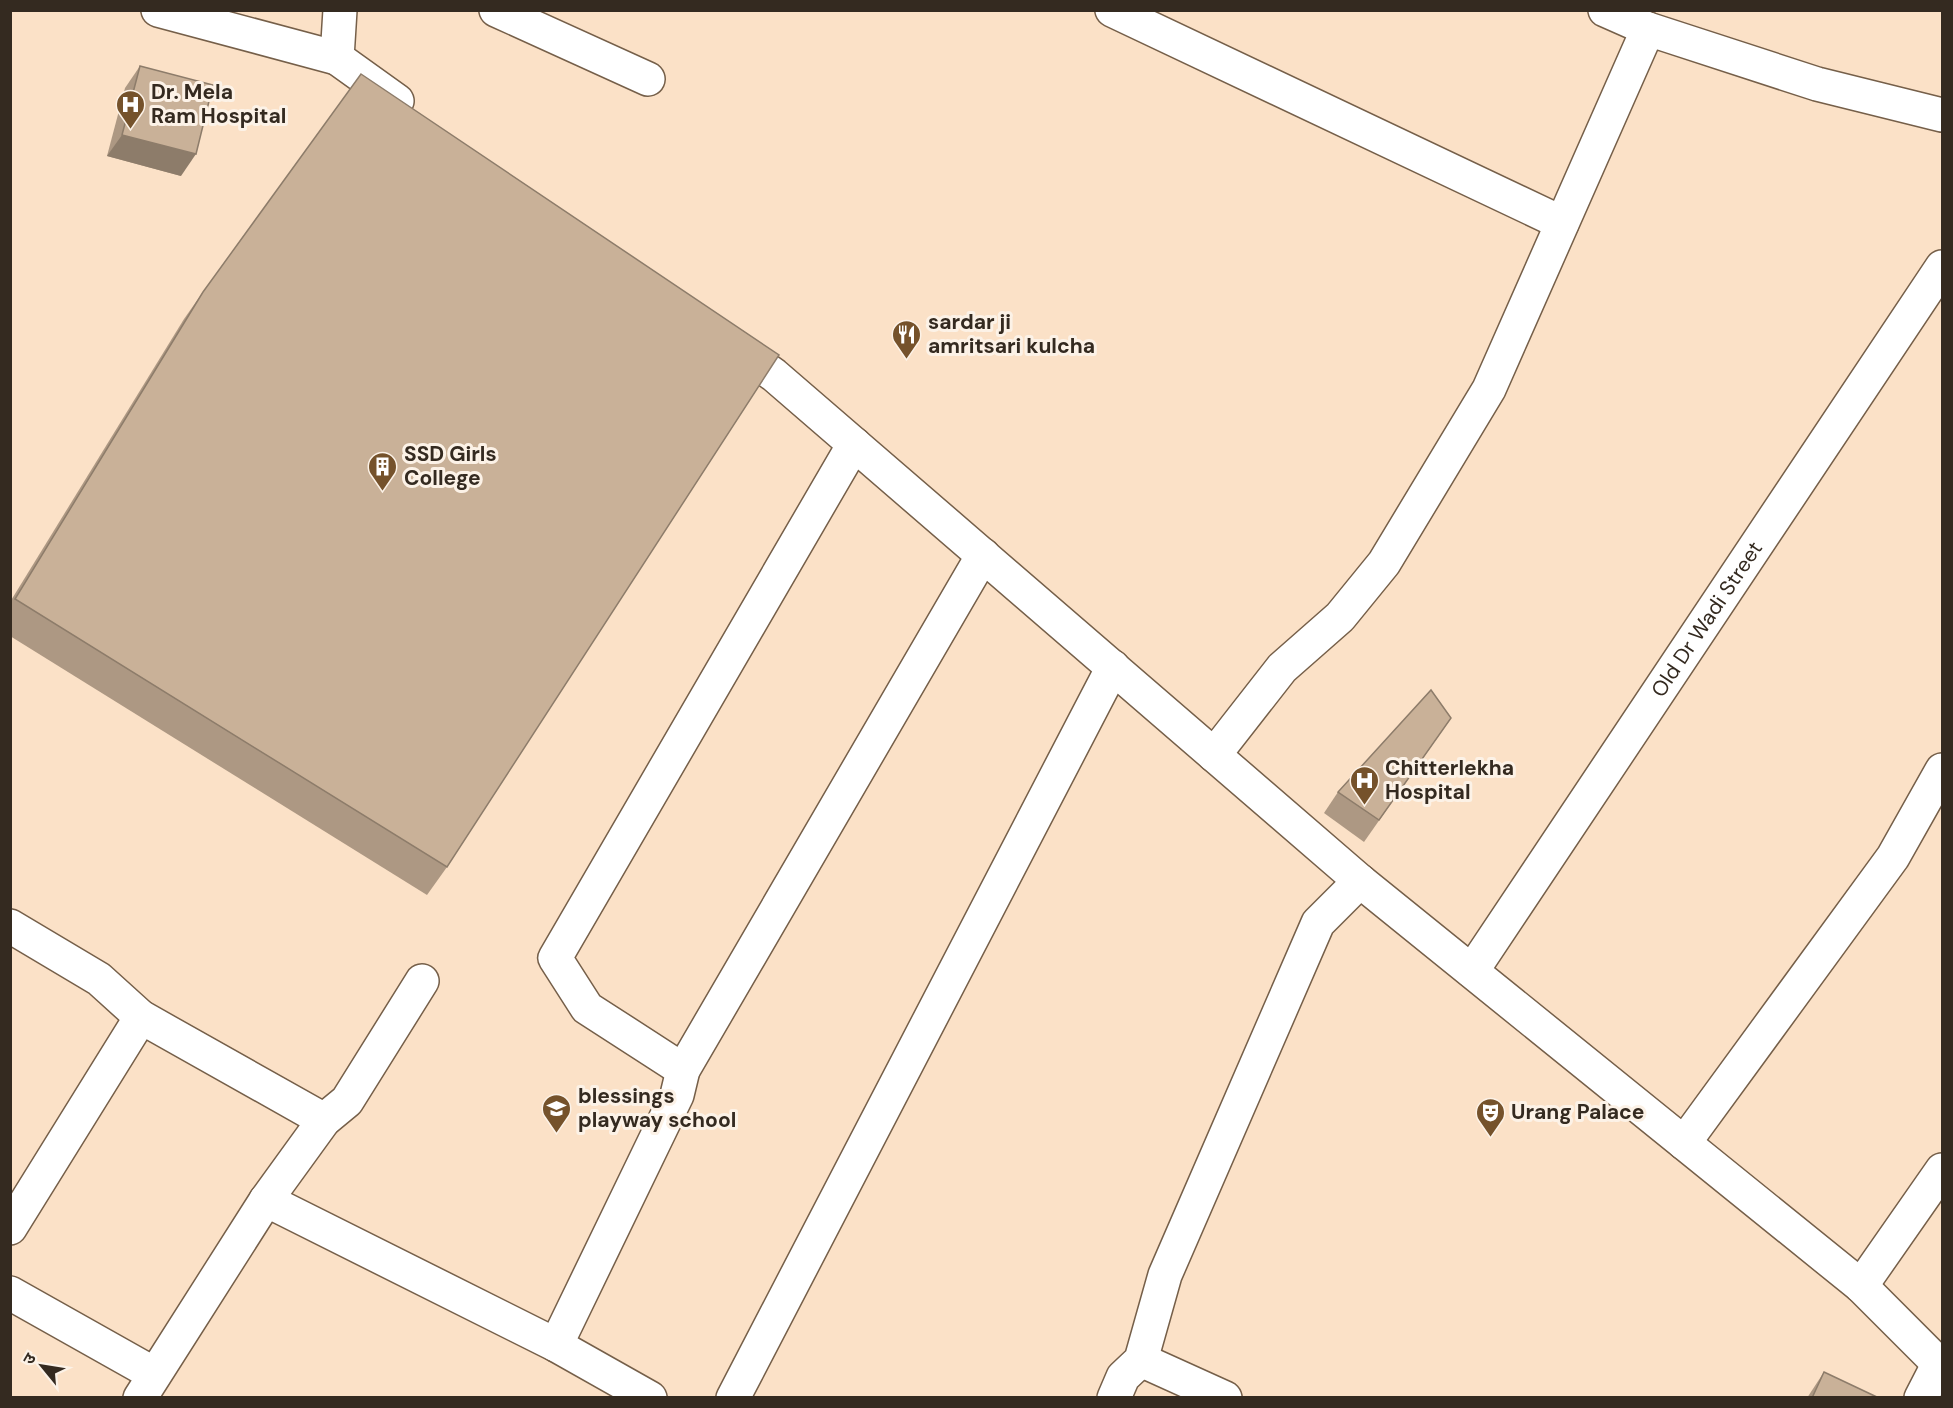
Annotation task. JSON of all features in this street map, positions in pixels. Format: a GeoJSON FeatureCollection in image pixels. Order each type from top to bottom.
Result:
{"type":"FeatureCollection","features":[{"type":"Feature","properties":{"kind":"street"},"geometry":{"type":"LineString","coordinates":[[158,10],[337,58],[424,122]]}},
{"type":"Feature","properties":{"kind":"street"},"geometry":{"type":"LineString","coordinates":[[337,58],[340,10]]}},
{"type":"Feature","properties":{"kind":"street"},"geometry":{"type":"LineString","coordinates":[[496,10],[648,80]]}},
{"type":"Feature","properties":{"kind":"street"},"geometry":{"type":"LineString","coordinates":[[1112,10],[1562,223]]}},
{"type":"Feature","properties":{"kind":"street"},"geometry":{"type":"LineString","coordinates":[[1605,10],[1648,29],[1817,84],[1942,115]]}},
{"type":"Feature","properties":{"kind":"street"},"geometry":{"type":"LineString","coordinates":[[1214,755],[1282,668],[1341,617],[1383,563],[1490,389],[1648,29]]}},
{"type":"Feature","properties":{"kind":"street","name":"Old Dr Wadi Street"},"geometry":{"type":"LineString","coordinates":[[1472,971],[1942,267]]}},
{"type":"Feature","properties":{"kind":"street"},"geometry":{"type":"LineString","coordinates":[[706,326],[774,375],[1360,881],[1861,1287],[1941,1365],[1921,1398]]}},
{"type":"Feature","properties":{"kind":"street"},"geometry":{"type":"LineString","coordinates":[[683,1070],[587,1008],[555,958],[855,444]]}},
{"type":"Feature","properties":{"kind":"street"},"geometry":{"type":"LineString","coordinates":[[556,1345],[677,1095],[683,1070],[982,555]]}},
{"type":"Feature","properties":{"kind":"street"},"geometry":{"type":"LineString","coordinates":[[733,1398],[1113,668]]}},
{"type":"Feature","properties":{"kind":"street"},"geometry":{"type":"LineString","coordinates":[[1684,1143],[1893,857],[1942,770]]}},
{"type":"Feature","properties":{"kind":"street"},"geometry":{"type":"LineString","coordinates":[[1114,1398],[1123,1377],[1141,1360],[1165,1275],[1318,923],[1360,881]]}},
{"type":"Feature","properties":{"kind":"street"},"geometry":{"type":"LineString","coordinates":[[10,926],[99,979],[141,1017],[324,1120]]}},
{"type":"Feature","properties":{"kind":"street"},"geometry":{"type":"LineString","coordinates":[[10,1293],[147,1386],[266,1200],[324,1120],[347,1101],[422,981]]}},
{"type":"Feature","properties":{"kind":"street"},"geometry":{"type":"LineString","coordinates":[[10,1228],[141,1017]]}},
{"type":"Feature","properties":{"kind":"street"},"geometry":{"type":"LineString","coordinates":[[1861,1287],[1942,1170]]}},
{"type":"Feature","properties":{"kind":"street"},"geometry":{"type":"LineString","coordinates":[[266,1200],[556,1345],[650,1398]]}},
{"type":"Feature","properties":{"kind":"street"},"geometry":{"type":"LineString","coordinates":[[1141,1360],[1225,1398]]}},
{"type":"Feature","properties":{"kind":"building"},"geometry":{"type":"Polygon","coordinates":[[[140,66],[213,85],[196,154],[122,135],[140,66]]]}},
{"type":"Feature","properties":{"kind":"building","name":"SSD Girls College"},"geometry":{"type":"Polygon","coordinates":[[[361,74],[779,355],[447,867],[15,599],[203,292],[361,74]]]}},
{"type":"Feature","properties":{"kind":"building"},"geometry":{"type":"Polygon","coordinates":[[[1431,690],[1451,718],[1379,820],[1338,792],[1431,690]]]}},
{"type":"Feature","properties":{"kind":"building"},"geometry":{"type":"Polygon","coordinates":[[[1824,1372],[1879,1398],[1812,1398],[1824,1372]]]}},
{"type":"Feature","properties":{"kind":"place","name":"Dr. Mela Ram Hospital"},"geometry":{"type":"Point","coordinates":[130,130]}},
{"type":"Feature","properties":{"kind":"place","name":"sardar ji amritsari kulcha"},"geometry":{"type":"Point","coordinates":[907,360]}},
{"type":"Feature","properties":{"kind":"place","name":"SSD Girls College"},"geometry":{"type":"Point","coordinates":[383,492]}},
{"type":"Feature","properties":{"kind":"place","name":"Chitterlekha Hospital"},"geometry":{"type":"Point","coordinates":[1364,806]}},
{"type":"Feature","properties":{"kind":"place","name":"blessings playway school"},"geometry":{"type":"Point","coordinates":[557,1134]}},
{"type":"Feature","properties":{"kind":"place","name":"Urang Palace"},"geometry":{"type":"Point","coordinates":[1490,1138]}}]}
